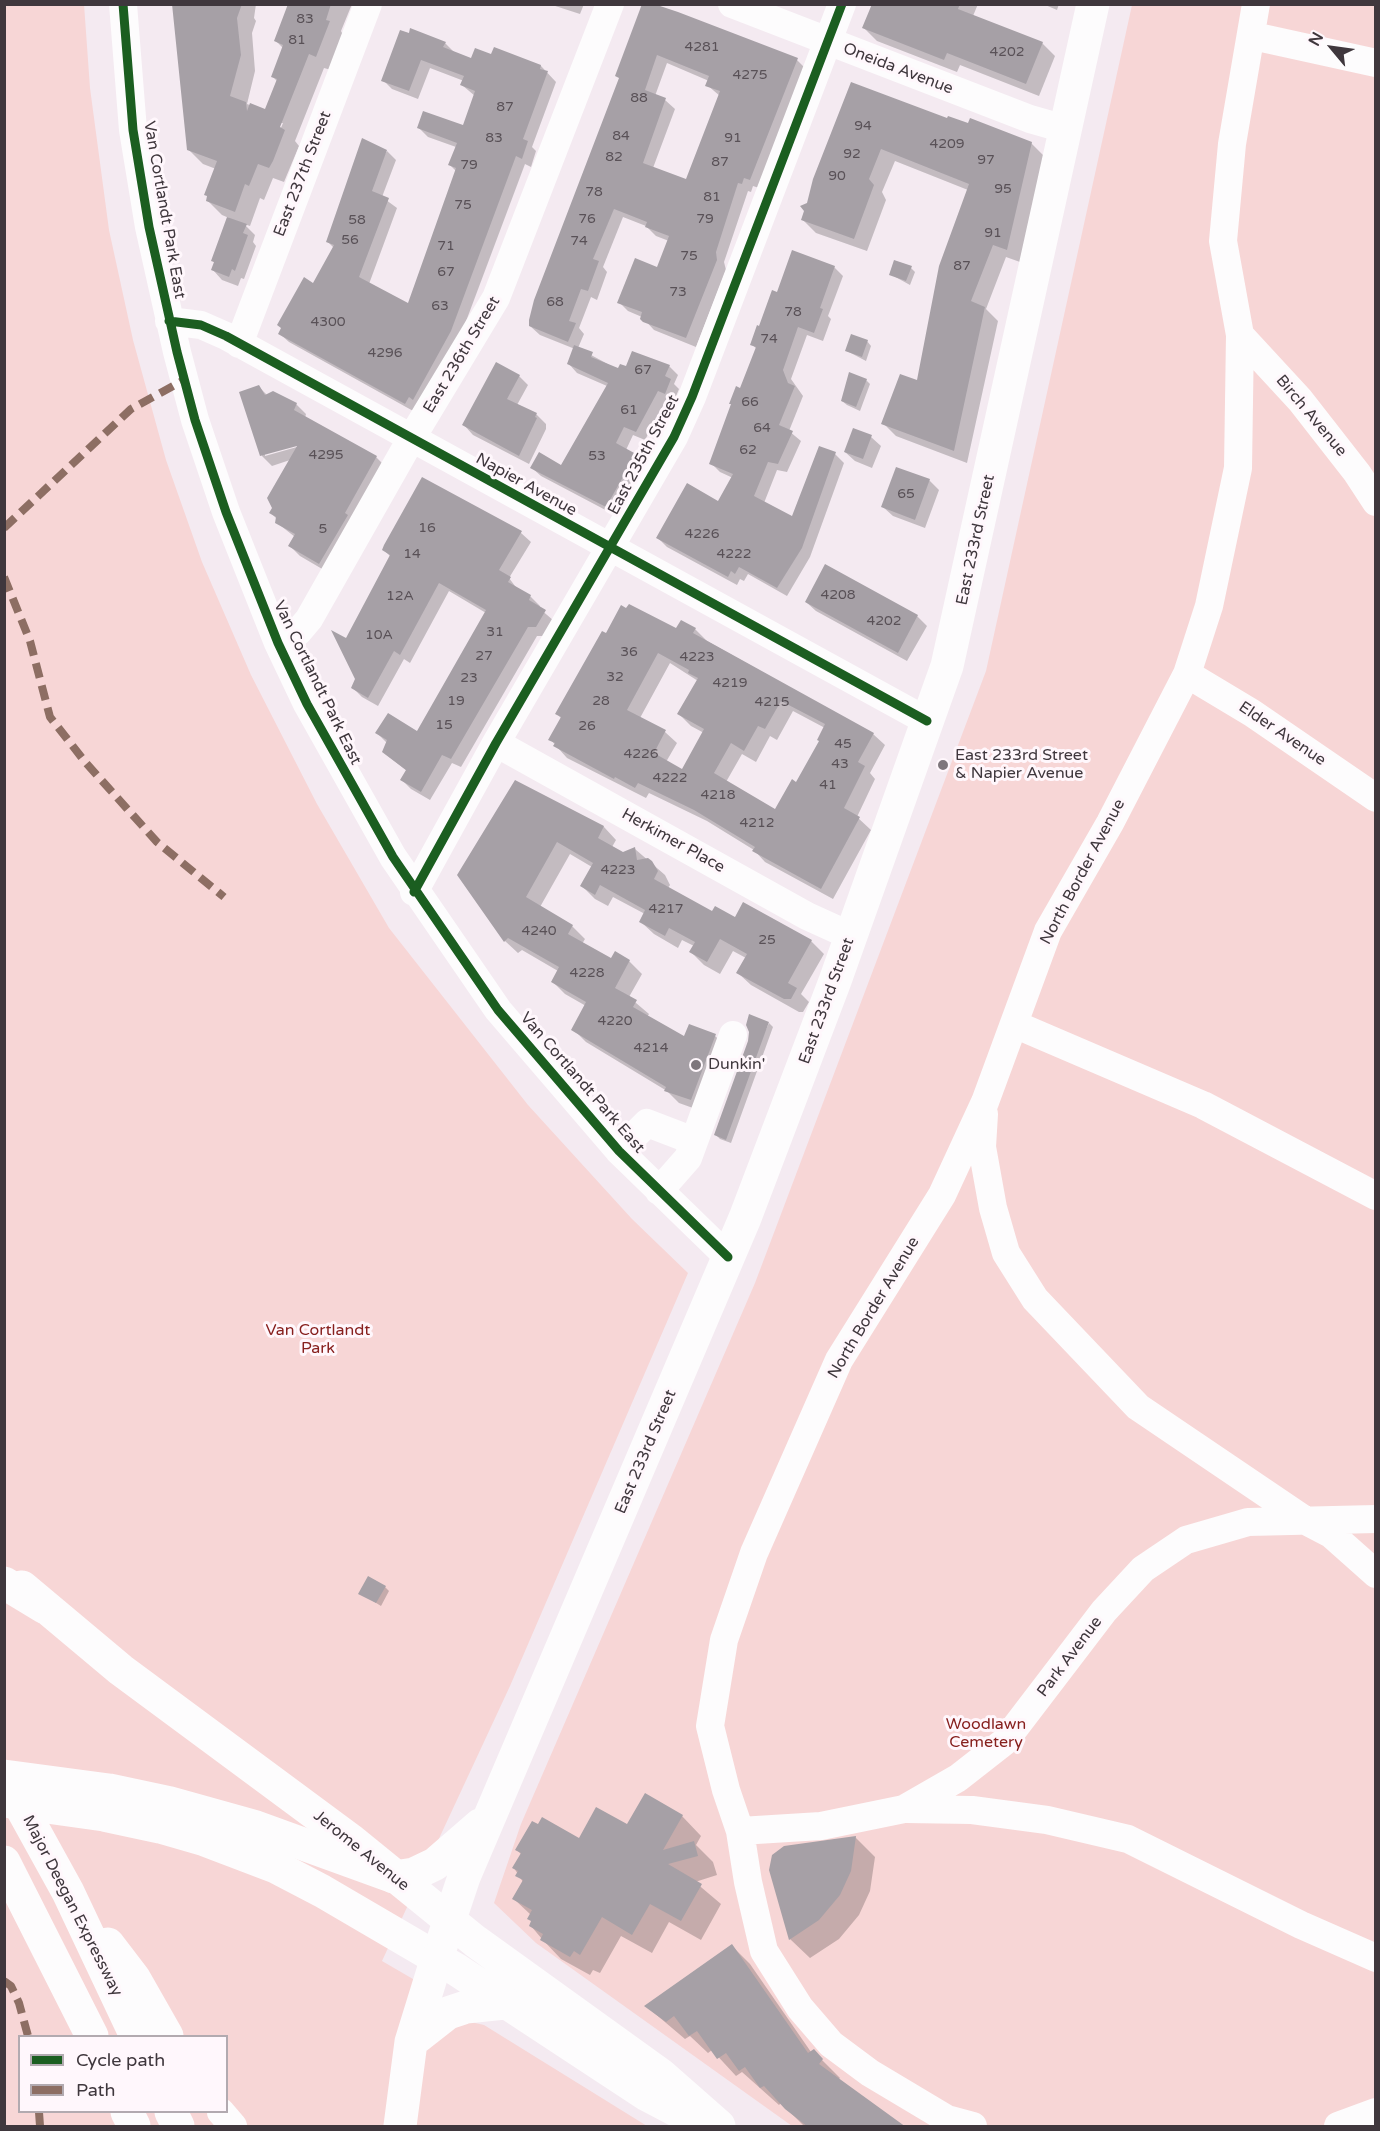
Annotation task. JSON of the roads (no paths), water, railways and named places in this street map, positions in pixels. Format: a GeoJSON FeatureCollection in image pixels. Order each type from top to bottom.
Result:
{"type":"FeatureCollection","features":[{"type":"Feature","properties":{"kind":"main road","name":"East 233rd Street"},"geometry":{"type":"LineString","coordinates":[[400,2127],[411,2042],[464,1877],[729,1257],[851,936],[955,637],[1093,4]]}},
{"type":"Feature","properties":{"kind":"main road","name":"Jerome Avenue"},"geometry":{"type":"LineString","coordinates":[[4,1572],[121,1670],[352,1841],[449,1921],[661,2075],[719,2127]]}},
{"type":"Feature","properties":{"kind":"main road"},"geometry":{"type":"LineString","coordinates":[[4,1583],[44,1607]]}},
{"type":"Feature","properties":{"kind":"main road"},"geometry":{"type":"LineString","coordinates":[[4,1776],[49,1795],[160,1827],[253,1858],[322,1890],[437,1958],[647,2096],[707,2127]]}},
{"type":"Feature","properties":{"kind":"main road","name":"Major Deegan Expressway"},"geometry":{"type":"LineString","coordinates":[[4,1776],[68,1892],[135,2035]]}},
{"type":"Feature","properties":{"kind":"main road"},"geometry":{"type":"LineString","coordinates":[[4,1802],[49,1795],[141,1796],[228,1818],[394,1877],[423,1871],[442,1860],[490,1816]]}},
{"type":"Feature","properties":{"kind":"main road"},"geometry":{"type":"LineString","coordinates":[[4,1862],[91,2035]]}},
{"type":"Feature","properties":{"kind":"main road"},"geometry":{"type":"LineString","coordinates":[[68,1892],[134,1978],[166,2035]]}},
{"type":"Feature","properties":{"kind":"main road"},"geometry":{"type":"LineString","coordinates":[[411,2042],[448,2013],[466,2007],[505,2003]]}},
{"type":"Feature","properties":{"kind":"main road"},"geometry":{"type":"LineString","coordinates":[[127,2113],[134,2127]]}},
{"type":"Feature","properties":{"kind":"main road"},"geometry":{"type":"LineString","coordinates":[[171,2113],[178,2127]]}},
{"type":"Feature","properties":{"kind":"street","name":"Van Cortlandt Park East"},"geometry":{"type":"LineString","coordinates":[[123,4],[133,130],[149,227],[169,321],[209,462],[242,556],[278,643],[331,749],[414,892],[498,1010],[619,1151],[729,1257]]}},
{"type":"Feature","properties":{"kind":"street","name":"East 237th Street"},"geometry":{"type":"LineString","coordinates":[[239,344],[368,4]]}},
{"type":"Feature","properties":{"kind":"street","name":"East 236th Street"},"geometry":{"type":"LineString","coordinates":[[278,643],[298,632],[309,620],[411,439],[496,298],[610,4]]}},
{"type":"Feature","properties":{"kind":"street","name":"Oneida Avenue"},"geometry":{"type":"LineString","coordinates":[[732,4],[1030,119],[1065,129]]}},
{"type":"Feature","properties":{"kind":"street","name":"East 235th Street"},"geometry":{"type":"LineString","coordinates":[[414,892],[496,743],[663,457],[692,397],[843,4]]}},
{"type":"Feature","properties":{"kind":"street","name":"North Border Avenue"},"geometry":{"type":"LineString","coordinates":[[973,2127],[947,2119],[870,2073],[831,2044],[800,2008],[764,1951],[748,1882],[740,1831],[726,1790],[710,1726],[724,1640],[746,1575],[839,1360],[942,1195],[985,1102],[1048,930],[1110,823],[1187,674],[1209,606],[1238,468],[1240,335],[1223,241],[1232,144],[1257,4]]}},
{"type":"Feature","properties":{"kind":"street"},"geometry":{"type":"LineString","coordinates":[[1253,36],[1376,63]]}},
{"type":"Feature","properties":{"kind":"street","name":"Napier Avenue"},"geometry":{"type":"LineString","coordinates":[[169,321],[201,325],[239,344],[927,721]]}},
{"type":"Feature","properties":{"kind":"street","name":"Birch Avenue"},"geometry":{"type":"LineString","coordinates":[[1240,335],[1300,400],[1357,473],[1376,502]]}},
{"type":"Feature","properties":{"kind":"street","name":"Elder Avenue"},"geometry":{"type":"LineString","coordinates":[[1187,674],[1252,713],[1376,798]]}},
{"type":"Feature","properties":{"kind":"street","name":"Herkimer Place"},"geometry":{"type":"LineString","coordinates":[[496,743],[807,916],[851,936]]}},
{"type":"Feature","properties":{"kind":"street"},"geometry":{"type":"LineString","coordinates":[[1014,1024],[1203,1105],[1376,1196]]}},
{"type":"Feature","properties":{"kind":"street"},"geometry":{"type":"LineString","coordinates":[[660,1191],[688,1158],[734,1035]]}},
{"type":"Feature","properties":{"kind":"street"},"geometry":{"type":"LineString","coordinates":[[985,1102],[982,1147],[993,1208],[1006,1253],[1035,1299],[1138,1407],[1308,1522],[1331,1534],[1376,1574]]}},
{"type":"Feature","properties":{"kind":"street"},"geometry":{"type":"LineString","coordinates":[[619,1151],[647,1123],[694,1141]]}},
{"type":"Feature","properties":{"kind":"street","name":"Park Avenue"},"geometry":{"type":"LineString","coordinates":[[740,1831],[821,1826],[904,1809],[958,1778],[1004,1742],[1104,1611],[1143,1569],[1186,1540],[1248,1522],[1376,1519]]}},
{"type":"Feature","properties":{"kind":"street"},"geometry":{"type":"LineString","coordinates":[[904,1809],[972,1810],[1047,1820],[1128,1839],[1301,1925],[1376,1958]]}},
{"type":"Feature","properties":{"kind":"street"},"geometry":{"type":"LineString","coordinates":[[1338,2127],[1376,2112]]}},
{"type":"Feature","properties":{"kind":"street"},"geometry":{"type":"LineString","coordinates":[[202,2113],[209,2127]]}},
{"type":"Feature","properties":{"kind":"street"},"geometry":{"type":"LineString","coordinates":[[222,2113],[232,2127]]}},
{"type":"Feature","properties":{"kind":"place","name":"East 233rd Street & Napier Avenue"},"geometry":{"type":"Point","coordinates":[943,765]}},
{"type":"Feature","properties":{"kind":"place","name":"Dunkin'"},"geometry":{"type":"Point","coordinates":[696,1065]}},
{"type":"Feature","properties":{"kind":"park label","name":"Van Cortlandt Park"},"geometry":{"type":"Point","coordinates":[318,1340]}},
{"type":"Feature","properties":{"kind":"park label","name":"Woodlawn Cemetery"},"geometry":{"type":"Point","coordinates":[986,1734]}}]}
